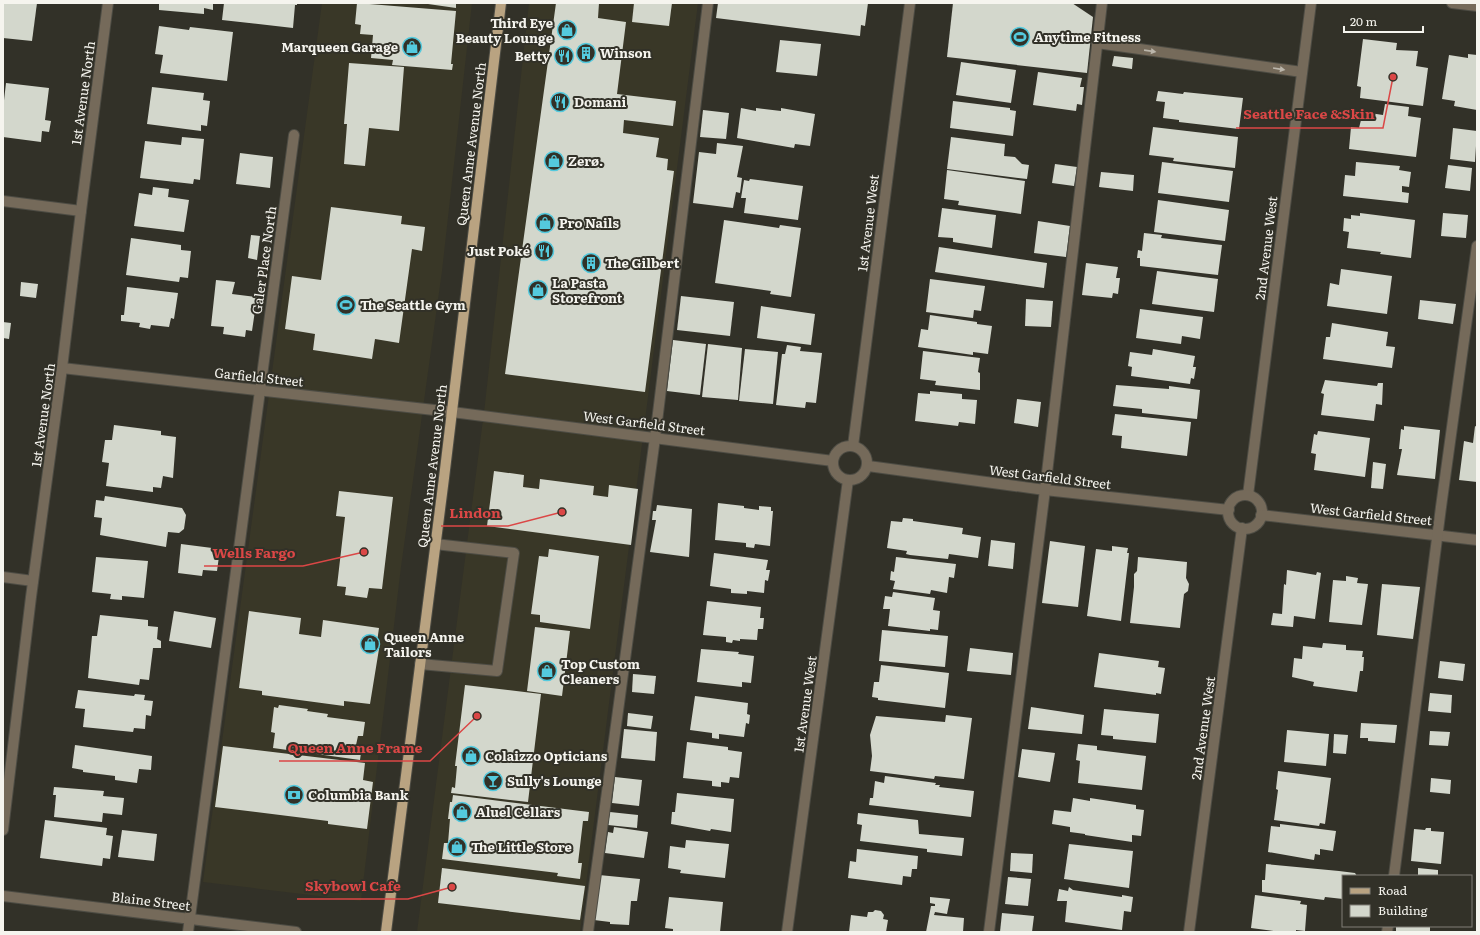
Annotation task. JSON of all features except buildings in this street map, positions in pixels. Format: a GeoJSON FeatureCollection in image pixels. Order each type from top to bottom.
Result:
{"type":"FeatureCollection","features":[{"type":"Feature","properties":{"kind":"main road","name":"Queen Anne Avenue North"},"geometry":{"type":"LineString","coordinates":[[386,932],[452,412],[501,3]]}},
{"type":"Feature","properties":{"kind":"street","name":"1st Avenue North"},"geometry":{"type":"LineString","coordinates":[[3,830],[33,581],[62,368],[108,3]]}},
{"type":"Feature","properties":{"kind":"street"},"geometry":{"type":"LineString","coordinates":[[588,932],[655,438],[708,3]]}},
{"type":"Feature","properties":{"kind":"street","name":"1st Avenue West"},"geometry":{"type":"LineString","coordinates":[[853,446],[910,3]]}},
{"type":"Feature","properties":{"kind":"street"},"geometry":{"type":"LineString","coordinates":[[989,932],[1045,490],[1102,3]]}},
{"type":"Feature","properties":{"kind":"street","name":"2nd Avenue West"},"geometry":{"type":"LineString","coordinates":[[1248,495],[1311,3]]}},
{"type":"Feature","properties":{"kind":"street"},"geometry":{"type":"LineString","coordinates":[[1452,3],[1477,6]]}},
{"type":"Feature","properties":{"kind":"street"},"geometry":{"type":"LineString","coordinates":[[1097,43],[1302,72]]}},
{"type":"Feature","properties":{"kind":"street","name":"Galer Place North"},"geometry":{"type":"LineString","coordinates":[[188,932],[259,389],[294,135]]}},
{"type":"Feature","properties":{"kind":"street"},"geometry":{"type":"LineString","coordinates":[[3,200],[81,210]]}},
{"type":"Feature","properties":{"kind":"street"},"geometry":{"type":"LineString","coordinates":[[1394,875],[1477,246]]}},
{"type":"Feature","properties":{"kind":"street","name":"Garfield Street"},"geometry":{"type":"LineString","coordinates":[[62,368],[259,389],[452,412]]}},
{"type":"Feature","properties":{"kind":"street","name":"West Garfield Street"},"geometry":{"type":"LineString","coordinates":[[452,412],[833,461]]}},
{"type":"Feature","properties":{"kind":"street"},"geometry":{"type":"LineString","coordinates":[[853,446],[862,450],[866,455],[868,466],[861,477],[848,480],[836,474],[833,461],[836,453],[840,449],[853,446]]}},
{"type":"Feature","properties":{"kind":"street","name":"West Garfield Street"},"geometry":{"type":"LineString","coordinates":[[868,466],[1045,490],[1229,510]]}},
{"type":"Feature","properties":{"kind":"street","name":"1st Avenue West"},"geometry":{"type":"LineString","coordinates":[[787,932],[848,480]]}},
{"type":"Feature","properties":{"kind":"street"},"geometry":{"type":"LineString","coordinates":[[1248,495],[1255,498],[1259,502],[1261,507],[1261,515],[1255,525],[1242,528],[1233,524],[1230,519],[1229,510],[1235,498],[1248,495]]}},
{"type":"Feature","properties":{"kind":"street","name":"West Garfield Street"},"geometry":{"type":"LineString","coordinates":[[1261,515],[1477,540]]}},
{"type":"Feature","properties":{"kind":"street","name":"2nd Avenue West"},"geometry":{"type":"LineString","coordinates":[[1189,932],[1242,528]]}},
{"type":"Feature","properties":{"kind":"street"},"geometry":{"type":"LineString","coordinates":[[420,664],[497,671],[514,553],[435,544]]}},
{"type":"Feature","properties":{"kind":"street"},"geometry":{"type":"LineString","coordinates":[[3,577],[33,581]]}},
{"type":"Feature","properties":{"kind":"street","name":"Blaine Street"},"geometry":{"type":"LineString","coordinates":[[3,896],[296,932]]}},
{"type":"Feature","properties":{"kind":"shaded area"},"geometry":{"type":"Polygon","coordinates":[[[322,3],[472,3],[442,271],[401,567],[361,901],[203,882],[322,3]]]}},
{"type":"Feature","properties":{"kind":"shaded area"},"geometry":{"type":"Polygon","coordinates":[[[529,3],[698,3],[580,932],[417,932],[485,404],[529,3]]]}},
{"type":"Feature","properties":{"kind":"place","name":"Third Eye Beauty Lounge"},"geometry":{"type":"Point","coordinates":[567,30]}},
{"type":"Feature","properties":{"kind":"place","name":"Anytime Fitness"},"geometry":{"type":"Point","coordinates":[1020,37]}},
{"type":"Feature","properties":{"kind":"place","name":"Marqueen Garage"},"geometry":{"type":"Point","coordinates":[412,47]}},
{"type":"Feature","properties":{"kind":"place","name":"Winson"},"geometry":{"type":"Point","coordinates":[586,53]}},
{"type":"Feature","properties":{"kind":"place","name":"Betty"},"geometry":{"type":"Point","coordinates":[564,56]}},
{"type":"Feature","properties":{"kind":"place","name":"Seattle Face &Skin"},"geometry":{"type":"Point","coordinates":[1393,77]}},
{"type":"Feature","properties":{"kind":"place","name":"Domani"},"geometry":{"type":"Point","coordinates":[560,102]}},
{"type":"Feature","properties":{"kind":"place","name":"Zerø."},"geometry":{"type":"Point","coordinates":[554,161]}},
{"type":"Feature","properties":{"kind":"place","name":"Pro Nails"},"geometry":{"type":"Point","coordinates":[545,223]}},
{"type":"Feature","properties":{"kind":"place","name":"Just Poké"},"geometry":{"type":"Point","coordinates":[544,251]}},
{"type":"Feature","properties":{"kind":"place","name":"The Gilbert"},"geometry":{"type":"Point","coordinates":[591,263]}},
{"type":"Feature","properties":{"kind":"place","name":"La Pasta Storefront"},"geometry":{"type":"Point","coordinates":[538,290]}},
{"type":"Feature","properties":{"kind":"place","name":"The Seattle Gym"},"geometry":{"type":"Point","coordinates":[346,305]}},
{"type":"Feature","properties":{"kind":"place","name":"Lindon"},"geometry":{"type":"Point","coordinates":[562,512]}},
{"type":"Feature","properties":{"kind":"place","name":"Wells Fargo"},"geometry":{"type":"Point","coordinates":[364,552]}},
{"type":"Feature","properties":{"kind":"place","name":"Queen Anne Tailors"},"geometry":{"type":"Point","coordinates":[370,644]}},
{"type":"Feature","properties":{"kind":"place","name":"Top Custom Cleaners"},"geometry":{"type":"Point","coordinates":[547,671]}},
{"type":"Feature","properties":{"kind":"place","name":"Queen Anne Frame"},"geometry":{"type":"Point","coordinates":[477,716]}},
{"type":"Feature","properties":{"kind":"place","name":"Colaizzo Opticians"},"geometry":{"type":"Point","coordinates":[471,756]}},
{"type":"Feature","properties":{"kind":"place","name":"Sully's Lounge"},"geometry":{"type":"Point","coordinates":[493,781]}},
{"type":"Feature","properties":{"kind":"place","name":"Columbia Bank"},"geometry":{"type":"Point","coordinates":[294,795]}},
{"type":"Feature","properties":{"kind":"place","name":"Aluel Cellars"},"geometry":{"type":"Point","coordinates":[462,812]}},
{"type":"Feature","properties":{"kind":"place","name":"The Little Store"},"geometry":{"type":"Point","coordinates":[457,847]}},
{"type":"Feature","properties":{"kind":"place","name":"Skybowl Cafe"},"geometry":{"type":"Point","coordinates":[452,887]}}]}
